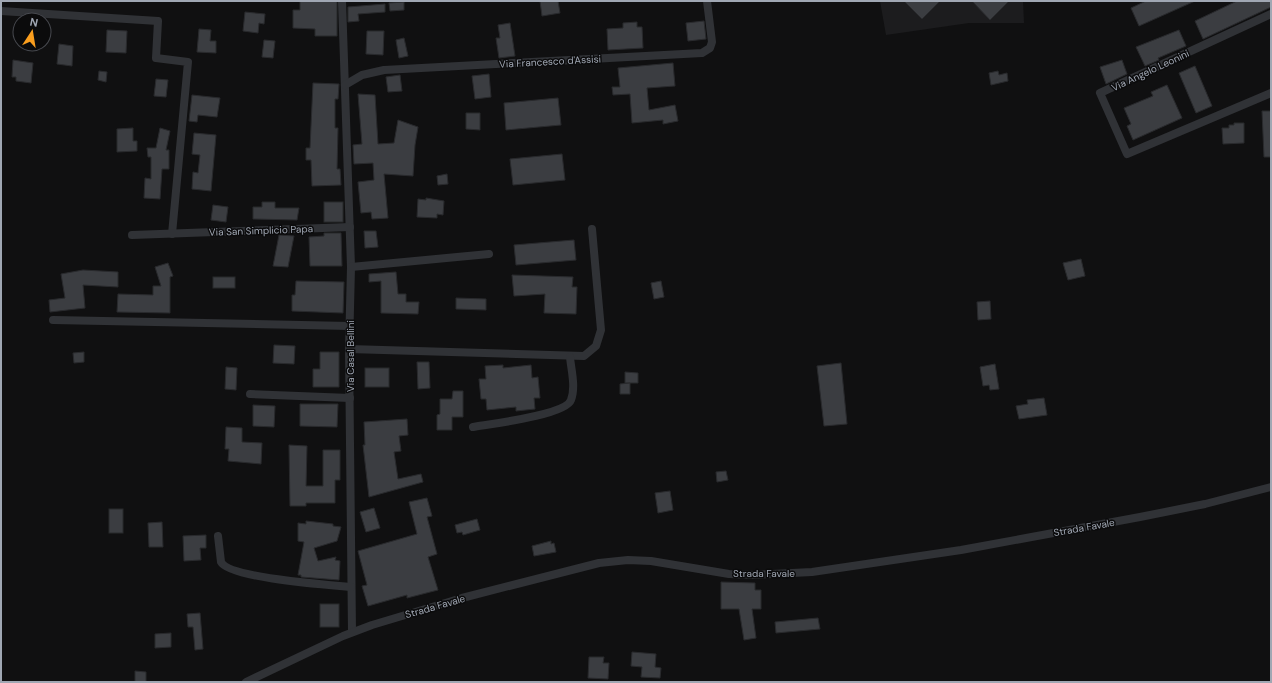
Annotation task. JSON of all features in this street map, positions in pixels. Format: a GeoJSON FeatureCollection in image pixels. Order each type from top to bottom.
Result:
{"type":"FeatureCollection","features":[{"type":"Feature","properties":{"kind":"street","name":"Via Casal Bellini"},"geometry":{"type":"LineString","coordinates":[[342,1],[351,267],[349,349],[352,632]]}},
{"type":"Feature","properties":{"kind":"street","name":"Via Francesco d'Assisi"},"geometry":{"type":"LineString","coordinates":[[344,82],[362,75],[384,70],[702,53],[710,48],[712,42],[707,1]]}},
{"type":"Feature","properties":{"kind":"street"},"geometry":{"type":"LineString","coordinates":[[1,11],[158,21],[156,58],[188,62],[172,234]]}},
{"type":"Feature","properties":{"kind":"street","name":"Via Angelo Leonini"},"geometry":{"type":"LineString","coordinates":[[1271,14],[1100,93],[1127,154],[1271,93]]}},
{"type":"Feature","properties":{"kind":"street","name":"Via San Simplicio Papa"},"geometry":{"type":"LineString","coordinates":[[132,235],[350,227]]}},
{"type":"Feature","properties":{"kind":"street"},"geometry":{"type":"LineString","coordinates":[[349,349],[570,357],[581,357],[588,354],[596,346],[601,335],[592,229]]}},
{"type":"Feature","properties":{"kind":"street"},"geometry":{"type":"LineString","coordinates":[[351,267],[489,254]]}},
{"type":"Feature","properties":{"kind":"street"},"geometry":{"type":"LineString","coordinates":[[53,320],[350,326]]}},
{"type":"Feature","properties":{"kind":"street"},"geometry":{"type":"LineString","coordinates":[[473,427],[544,414],[567,405],[571,401],[572,393],[570,357]]}},
{"type":"Feature","properties":{"kind":"street"},"geometry":{"type":"LineString","coordinates":[[250,394],[350,398]]}},
{"type":"Feature","properties":{"kind":"street","name":"Strada Favale"},"geometry":{"type":"LineString","coordinates":[[246,682],[352,632],[462,598],[605,562],[628,560],[660,562],[742,575],[775,575],[812,572],[961,550],[1146,516],[1212,502],[1271,487]]}},
{"type":"Feature","properties":{"kind":"street"},"geometry":{"type":"LineString","coordinates":[[218,536],[221,562],[229,569],[256,576],[351,587]]}},
{"type":"Feature","properties":{"kind":"shaded area"},"geometry":{"type":"Polygon","coordinates":[[[880,1],[1023,1],[1024,23],[969,23],[886,35],[880,1]]]}},
{"type":"Feature","properties":{"kind":"building"},"geometry":{"type":"Polygon","coordinates":[[[300,1],[337,1],[337,36],[315,36],[315,29],[293,28],[293,10],[300,10],[300,1]]]}},
{"type":"Feature","properties":{"kind":"building"},"geometry":{"type":"Polygon","coordinates":[[[540,1],[558,1],[560,13],[542,16],[540,1]]]}},
{"type":"Feature","properties":{"kind":"building"},"geometry":{"type":"Polygon","coordinates":[[[904,1],[940,1],[922,19],[904,1]]]}},
{"type":"Feature","properties":{"kind":"building"},"geometry":{"type":"Polygon","coordinates":[[[972,1],[1009,1],[990,20],[972,1]]]}},
{"type":"Feature","properties":{"kind":"building"},"geometry":{"type":"Polygon","coordinates":[[[1146,1],[1195,1],[1139,26],[1131,8],[1146,1]]]}},
{"type":"Feature","properties":{"kind":"building"},"geometry":{"type":"Polygon","coordinates":[[[1237,1],[1271,1],[1271,7],[1203,39],[1195,21],[1237,1]]]}},
{"type":"Feature","properties":{"kind":"building"},"geometry":{"type":"Polygon","coordinates":[[[404,2],[404,10],[390,11],[389,3],[404,2]]]}},
{"type":"Feature","properties":{"kind":"building"},"geometry":{"type":"Polygon","coordinates":[[[385,4],[385,12],[358,14],[359,21],[348,22],[348,7],[385,4]]]}},
{"type":"Feature","properties":{"kind":"building"},"geometry":{"type":"Polygon","coordinates":[[[245,12],[265,14],[264,24],[259,23],[258,33],[243,31],[245,12]]]}},
{"type":"Feature","properties":{"kind":"building"},"geometry":{"type":"Polygon","coordinates":[[[704,21],[706,39],[688,41],[686,23],[704,21]]]}},
{"type":"Feature","properties":{"kind":"building"},"geometry":{"type":"Polygon","coordinates":[[[637,22],[637,27],[642,27],[643,48],[608,50],[607,29],[623,28],[623,23],[637,22]]]}},
{"type":"Feature","properties":{"kind":"building"},"geometry":{"type":"Polygon","coordinates":[[[510,23],[515,56],[499,58],[496,38],[500,38],[498,25],[510,23]]]}},
{"type":"Feature","properties":{"kind":"building"},"geometry":{"type":"Polygon","coordinates":[[[199,29],[211,30],[210,41],[216,41],[216,53],[197,52],[199,29]]]}},
{"type":"Feature","properties":{"kind":"building"},"geometry":{"type":"Polygon","coordinates":[[[107,30],[127,31],[126,53],[106,52],[107,30]]]}},
{"type":"Feature","properties":{"kind":"building"},"geometry":{"type":"Polygon","coordinates":[[[1179,30],[1186,46],[1158,58],[1159,60],[1145,66],[1136,47],[1179,30]]]}},
{"type":"Feature","properties":{"kind":"building"},"geometry":{"type":"Polygon","coordinates":[[[367,31],[384,31],[383,55],[366,54],[367,31]]]}},
{"type":"Feature","properties":{"kind":"building"},"geometry":{"type":"Polygon","coordinates":[[[404,38],[408,56],[399,58],[396,40],[404,38]]]}},
{"type":"Feature","properties":{"kind":"building"},"geometry":{"type":"Polygon","coordinates":[[[264,40],[275,41],[273,58],[262,57],[264,40]]]}},
{"type":"Feature","properties":{"kind":"building"},"geometry":{"type":"Polygon","coordinates":[[[59,44],[73,46],[72,66],[57,64],[59,44]]]}},
{"type":"Feature","properties":{"kind":"building"},"geometry":{"type":"Polygon","coordinates":[[[13,60],[33,63],[31,83],[16,81],[16,77],[12,77],[13,60]]]}},
{"type":"Feature","properties":{"kind":"building"},"geometry":{"type":"Polygon","coordinates":[[[1122,60],[1127,74],[1106,84],[1100,67],[1122,60]]]}},
{"type":"Feature","properties":{"kind":"building"},"geometry":{"type":"Polygon","coordinates":[[[673,63],[675,86],[647,88],[649,110],[675,105],[678,121],[663,124],[663,120],[632,123],[630,94],[613,95],[612,87],[620,87],[618,68],[673,63]]]}},
{"type":"Feature","properties":{"kind":"building"},"geometry":{"type":"Polygon","coordinates":[[[1195,66],[1212,106],[1196,113],[1179,73],[1195,66]]]}},
{"type":"Feature","properties":{"kind":"building"},"geometry":{"type":"Polygon","coordinates":[[[99,71],[107,72],[106,82],[98,80],[99,71]]]}},
{"type":"Feature","properties":{"kind":"building"},"geometry":{"type":"Polygon","coordinates":[[[998,71],[999,75],[1007,73],[1008,81],[991,85],[989,73],[998,71]]]}},
{"type":"Feature","properties":{"kind":"building"},"geometry":{"type":"Polygon","coordinates":[[[489,74],[491,97],[475,99],[472,76],[489,74]]]}},
{"type":"Feature","properties":{"kind":"building"},"geometry":{"type":"Polygon","coordinates":[[[400,75],[402,91],[388,92],[386,77],[400,75]]]}},
{"type":"Feature","properties":{"kind":"building"},"geometry":{"type":"Polygon","coordinates":[[[156,79],[168,80],[166,97],[154,96],[156,79]]]}},
{"type":"Feature","properties":{"kind":"building"},"geometry":{"type":"Polygon","coordinates":[[[313,83],[339,84],[338,99],[335,99],[335,128],[338,128],[337,169],[340,169],[341,185],[312,186],[311,160],[306,160],[306,148],[310,148],[313,83]]]}},
{"type":"Feature","properties":{"kind":"building"},"geometry":{"type":"Polygon","coordinates":[[[1167,85],[1182,118],[1133,140],[1127,126],[1131,124],[1124,108],[1153,96],[1151,92],[1167,85]]]}},
{"type":"Feature","properties":{"kind":"building"},"geometry":{"type":"Polygon","coordinates":[[[358,94],[375,95],[378,144],[394,143],[398,120],[418,127],[413,176],[384,174],[388,218],[372,219],[371,212],[361,213],[358,182],[374,180],[373,163],[354,164],[353,145],[362,144],[358,94]]]}},
{"type":"Feature","properties":{"kind":"building"},"geometry":{"type":"Polygon","coordinates":[[[192,95],[220,98],[217,117],[198,115],[197,122],[189,121],[192,95]]]}},
{"type":"Feature","properties":{"kind":"building"},"geometry":{"type":"Polygon","coordinates":[[[558,98],[561,125],[506,130],[504,103],[558,98]]]}},
{"type":"Feature","properties":{"kind":"building"},"geometry":{"type":"Polygon","coordinates":[[[1262,111],[1271,111],[1271,157],[1264,157],[1262,111]]]}},
{"type":"Feature","properties":{"kind":"building"},"geometry":{"type":"Polygon","coordinates":[[[466,113],[480,113],[480,130],[466,129],[466,113]]]}},
{"type":"Feature","properties":{"kind":"building"},"geometry":{"type":"Polygon","coordinates":[[[1234,123],[1244,123],[1244,143],[1223,144],[1222,128],[1229,128],[1229,125],[1234,125],[1234,123]]]}},
{"type":"Feature","properties":{"kind":"building"},"geometry":{"type":"Polygon","coordinates":[[[133,128],[133,141],[137,141],[137,151],[117,152],[117,129],[133,128]]]}},
{"type":"Feature","properties":{"kind":"building"},"geometry":{"type":"Polygon","coordinates":[[[160,128],[170,131],[166,150],[169,150],[169,169],[162,169],[160,199],[144,198],[145,178],[151,179],[151,157],[148,157],[147,148],[156,148],[160,128]]]}},
{"type":"Feature","properties":{"kind":"building"},"geometry":{"type":"Polygon","coordinates":[[[194,133],[216,135],[211,191],[192,189],[193,172],[198,173],[200,155],[192,154],[194,133]]]}},
{"type":"Feature","properties":{"kind":"building"},"geometry":{"type":"Polygon","coordinates":[[[562,154],[565,180],[513,185],[510,159],[562,154]]]}},
{"type":"Feature","properties":{"kind":"building"},"geometry":{"type":"Polygon","coordinates":[[[447,174],[448,184],[438,185],[437,176],[447,174]]]}},
{"type":"Feature","properties":{"kind":"building"},"geometry":{"type":"Polygon","coordinates":[[[426,198],[444,201],[443,215],[437,214],[437,218],[417,217],[418,199],[426,200],[426,198]]]}},
{"type":"Feature","properties":{"kind":"building"},"geometry":{"type":"Polygon","coordinates":[[[262,202],[275,202],[275,208],[299,208],[297,220],[253,219],[253,207],[262,207],[262,202]]]}},
{"type":"Feature","properties":{"kind":"building"},"geometry":{"type":"Polygon","coordinates":[[[324,202],[343,202],[343,222],[324,222],[324,202]]]}},
{"type":"Feature","properties":{"kind":"building"},"geometry":{"type":"Polygon","coordinates":[[[213,205],[228,207],[226,222],[211,220],[213,205]]]}},
{"type":"Feature","properties":{"kind":"building"},"geometry":{"type":"Polygon","coordinates":[[[364,231],[376,231],[378,247],[365,248],[364,231]]]}},
{"type":"Feature","properties":{"kind":"building"},"geometry":{"type":"Polygon","coordinates":[[[324,233],[341,233],[342,266],[310,266],[309,237],[324,236],[324,233]]]}},
{"type":"Feature","properties":{"kind":"building"},"geometry":{"type":"Polygon","coordinates":[[[279,235],[294,236],[288,267],[273,266],[279,235]]]}},
{"type":"Feature","properties":{"kind":"building"},"geometry":{"type":"Polygon","coordinates":[[[574,240],[576,260],[516,265],[514,245],[574,240]]]}},
{"type":"Feature","properties":{"kind":"building"},"geometry":{"type":"Polygon","coordinates":[[[1081,259],[1085,276],[1068,280],[1063,263],[1081,259]]]}},
{"type":"Feature","properties":{"kind":"building"},"geometry":{"type":"Polygon","coordinates":[[[168,263],[173,276],[170,277],[170,313],[117,312],[118,294],[153,295],[153,286],[161,286],[155,267],[168,263]]]}},
{"type":"Feature","properties":{"kind":"building"},"geometry":{"type":"Polygon","coordinates":[[[83,270],[118,272],[118,287],[83,285],[85,308],[50,312],[49,300],[65,298],[61,274],[83,270]]]}},
{"type":"Feature","properties":{"kind":"building"},"geometry":{"type":"Polygon","coordinates":[[[396,272],[398,294],[406,294],[406,302],[419,302],[418,314],[381,313],[381,281],[369,282],[369,274],[396,272]]]}},
{"type":"Feature","properties":{"kind":"building"},"geometry":{"type":"Polygon","coordinates":[[[512,275],[573,277],[572,287],[577,287],[576,314],[544,313],[545,294],[514,296],[512,275]]]}},
{"type":"Feature","properties":{"kind":"building"},"geometry":{"type":"Polygon","coordinates":[[[213,277],[235,277],[235,288],[213,288],[213,277]]]}},
{"type":"Feature","properties":{"kind":"building"},"geometry":{"type":"Polygon","coordinates":[[[296,281],[344,282],[343,313],[292,311],[292,295],[295,295],[296,281]]]}},
{"type":"Feature","properties":{"kind":"building"},"geometry":{"type":"Polygon","coordinates":[[[661,281],[664,297],[654,299],[651,283],[661,281]]]}},
{"type":"Feature","properties":{"kind":"building"},"geometry":{"type":"Polygon","coordinates":[[[456,298],[486,299],[486,310],[456,309],[456,298]]]}},
{"type":"Feature","properties":{"kind":"building"},"geometry":{"type":"Polygon","coordinates":[[[990,301],[991,319],[978,320],[977,302],[990,301]]]}},
{"type":"Feature","properties":{"kind":"building"},"geometry":{"type":"Polygon","coordinates":[[[274,345],[295,346],[294,364],[273,363],[274,345]]]}},
{"type":"Feature","properties":{"kind":"building"},"geometry":{"type":"Polygon","coordinates":[[[84,352],[84,362],[74,363],[73,353],[84,352]]]}},
{"type":"Feature","properties":{"kind":"building"},"geometry":{"type":"Polygon","coordinates":[[[320,352],[339,352],[339,387],[313,387],[313,369],[320,369],[320,352]]]}},
{"type":"Feature","properties":{"kind":"building"},"geometry":{"type":"Polygon","coordinates":[[[417,362],[429,362],[430,388],[418,389],[417,362]]]}},
{"type":"Feature","properties":{"kind":"building"},"geometry":{"type":"Polygon","coordinates":[[[841,363],[847,424],[824,426],[817,366],[841,363]]]}},
{"type":"Feature","properties":{"kind":"building"},"geometry":{"type":"Polygon","coordinates":[[[995,364],[999,389],[990,390],[989,385],[983,386],[980,367],[995,364]]]}},
{"type":"Feature","properties":{"kind":"building"},"geometry":{"type":"Polygon","coordinates":[[[503,365],[503,368],[531,365],[532,378],[538,377],[540,398],[534,398],[535,409],[516,411],[516,407],[487,410],[486,399],[481,399],[479,379],[486,379],[485,366],[503,365]]]}},
{"type":"Feature","properties":{"kind":"building"},"geometry":{"type":"Polygon","coordinates":[[[226,367],[237,368],[236,390],[225,389],[226,367]]]}},
{"type":"Feature","properties":{"kind":"building"},"geometry":{"type":"Polygon","coordinates":[[[365,368],[389,368],[389,387],[365,387],[365,368]]]}},
{"type":"Feature","properties":{"kind":"building"},"geometry":{"type":"Polygon","coordinates":[[[625,372],[638,373],[638,383],[625,383],[625,372]]]}},
{"type":"Feature","properties":{"kind":"building"},"geometry":{"type":"Polygon","coordinates":[[[630,383],[630,394],[620,394],[620,384],[630,383]]]}},
{"type":"Feature","properties":{"kind":"building"},"geometry":{"type":"Polygon","coordinates":[[[453,391],[463,391],[463,417],[452,417],[452,430],[437,430],[437,415],[440,414],[440,399],[452,399],[453,391]]]}},
{"type":"Feature","properties":{"kind":"building"},"geometry":{"type":"Polygon","coordinates":[[[1044,398],[1047,415],[1019,419],[1016,406],[1028,404],[1027,400],[1044,398]]]}},
{"type":"Feature","properties":{"kind":"building"},"geometry":{"type":"Polygon","coordinates":[[[300,404],[338,404],[337,427],[300,426],[300,404]]]}},
{"type":"Feature","properties":{"kind":"building"},"geometry":{"type":"Polygon","coordinates":[[[253,405],[275,406],[274,427],[253,426],[253,405]]]}},
{"type":"Feature","properties":{"kind":"building"},"geometry":{"type":"Polygon","coordinates":[[[407,419],[408,435],[399,436],[401,451],[394,452],[398,479],[421,474],[423,482],[369,497],[363,445],[365,445],[364,422],[407,419]]]}},
{"type":"Feature","properties":{"kind":"building"},"geometry":{"type":"Polygon","coordinates":[[[226,427],[242,428],[242,442],[262,443],[261,464],[228,461],[229,449],[225,449],[226,427]]]}},
{"type":"Feature","properties":{"kind":"building"},"geometry":{"type":"Polygon","coordinates":[[[289,445],[307,446],[306,486],[323,486],[323,450],[340,450],[340,480],[335,480],[335,503],[306,503],[306,506],[290,506],[289,445]]]}},
{"type":"Feature","properties":{"kind":"building"},"geometry":{"type":"Polygon","coordinates":[[[726,471],[728,480],[717,482],[716,472],[726,471]]]}},
{"type":"Feature","properties":{"kind":"building"},"geometry":{"type":"Polygon","coordinates":[[[670,491],[673,510],[658,513],[655,493],[670,491]]]}},
{"type":"Feature","properties":{"kind":"building"},"geometry":{"type":"Polygon","coordinates":[[[427,498],[432,516],[427,517],[437,554],[428,557],[438,590],[407,598],[407,595],[368,606],[362,586],[367,585],[358,551],[417,534],[409,502],[427,498]]]}},
{"type":"Feature","properties":{"kind":"building"},"geometry":{"type":"Polygon","coordinates":[[[374,508],[380,528],[366,532],[360,512],[374,508]]]}},
{"type":"Feature","properties":{"kind":"building"},"geometry":{"type":"Polygon","coordinates":[[[109,509],[123,509],[123,533],[109,533],[109,509]]]}},
{"type":"Feature","properties":{"kind":"building"},"geometry":{"type":"Polygon","coordinates":[[[477,519],[480,530],[463,535],[462,532],[457,533],[455,525],[477,519]]]}},
{"type":"Feature","properties":{"kind":"building"},"geometry":{"type":"Polygon","coordinates":[[[306,521],[333,524],[333,526],[341,527],[337,541],[314,548],[318,561],[336,557],[335,560],[340,561],[339,580],[301,577],[301,575],[298,575],[304,542],[298,541],[298,523],[306,524],[306,521]]]}},
{"type":"Feature","properties":{"kind":"building"},"geometry":{"type":"Polygon","coordinates":[[[162,522],[163,547],[149,547],[148,523],[162,522]]]}},
{"type":"Feature","properties":{"kind":"building"},"geometry":{"type":"Polygon","coordinates":[[[206,535],[206,548],[200,548],[201,560],[184,561],[183,536],[206,535]]]}},
{"type":"Feature","properties":{"kind":"building"},"geometry":{"type":"Polygon","coordinates":[[[551,541],[551,544],[554,543],[556,552],[534,556],[532,546],[551,541]]]}},
{"type":"Feature","properties":{"kind":"building"},"geometry":{"type":"Polygon","coordinates":[[[721,582],[755,583],[755,590],[761,590],[761,609],[752,609],[756,638],[744,640],[739,609],[721,609],[721,582]]]}},
{"type":"Feature","properties":{"kind":"building"},"geometry":{"type":"Polygon","coordinates":[[[320,604],[339,604],[339,627],[320,627],[320,604]]]}},
{"type":"Feature","properties":{"kind":"building"},"geometry":{"type":"Polygon","coordinates":[[[200,613],[203,649],[195,650],[193,627],[188,627],[187,614],[200,613]]]}},
{"type":"Feature","properties":{"kind":"building"},"geometry":{"type":"Polygon","coordinates":[[[818,618],[820,629],[776,633],[775,622],[818,618]]]}},
{"type":"Feature","properties":{"kind":"building"},"geometry":{"type":"Polygon","coordinates":[[[171,633],[171,647],[155,648],[155,634],[171,633]]]}},
{"type":"Feature","properties":{"kind":"building"},"geometry":{"type":"Polygon","coordinates":[[[632,652],[656,654],[655,667],[661,668],[660,678],[641,677],[642,667],[631,666],[632,652]]]}},
{"type":"Feature","properties":{"kind":"building"},"geometry":{"type":"Polygon","coordinates":[[[589,657],[604,657],[603,663],[609,663],[608,679],[588,678],[589,657]]]}},
{"type":"Feature","properties":{"kind":"building"},"geometry":{"type":"Polygon","coordinates":[[[135,671],[146,672],[146,682],[135,682],[135,671]]]}}]}
